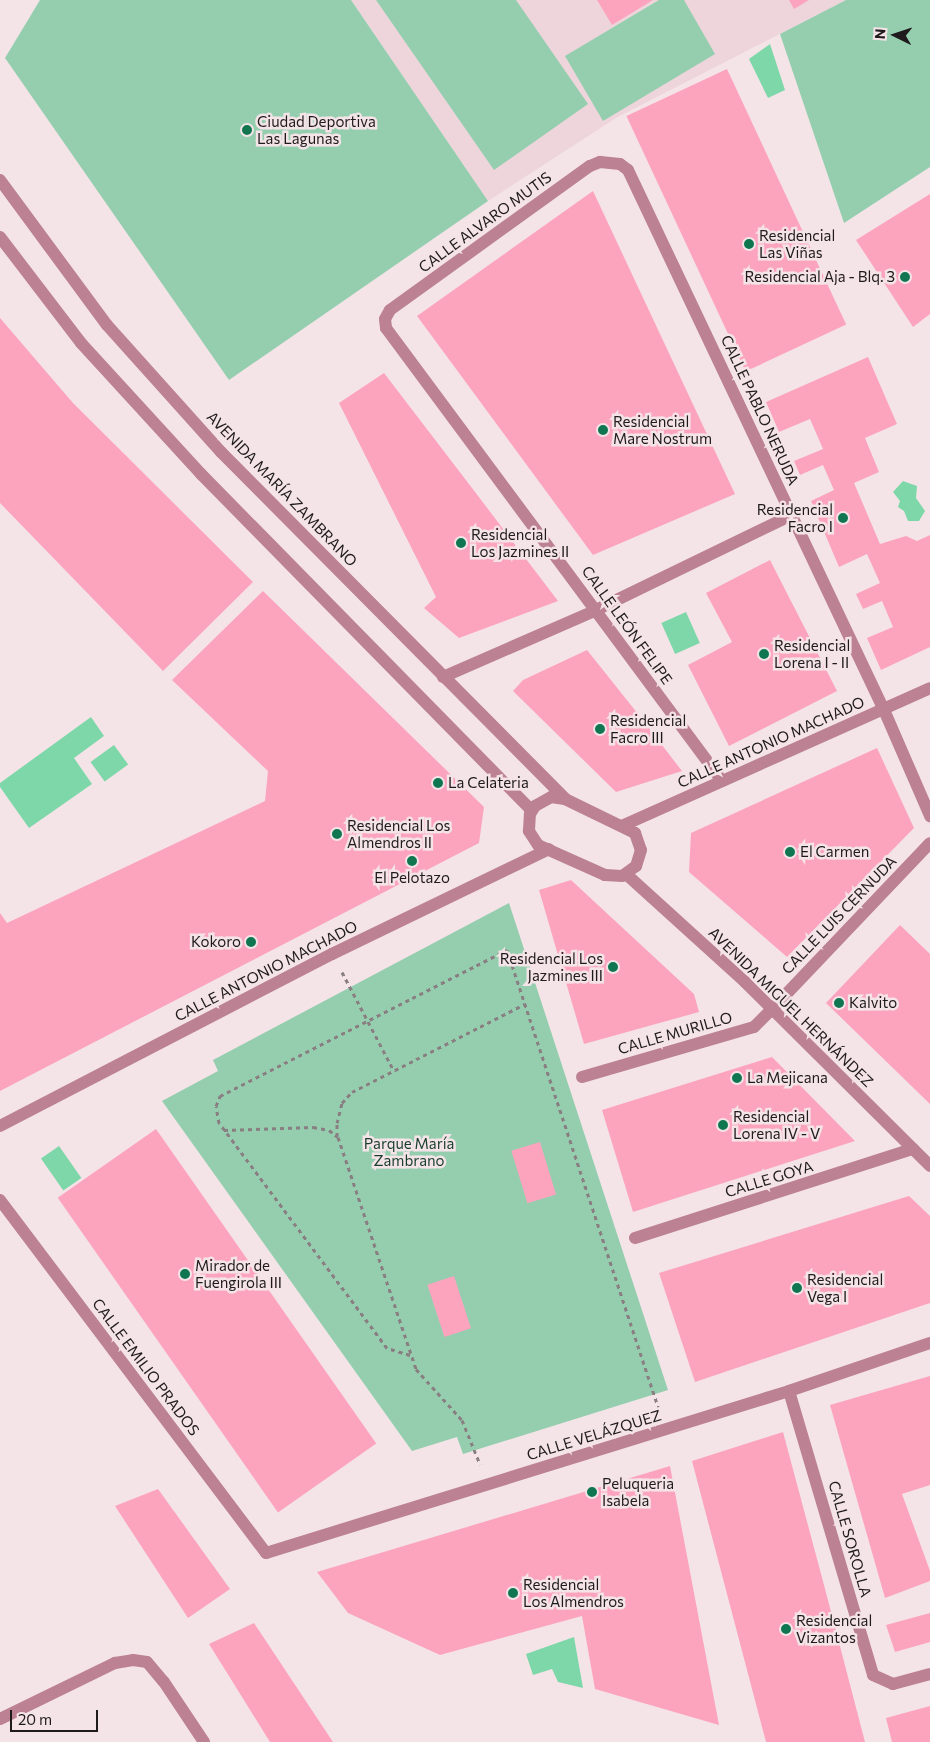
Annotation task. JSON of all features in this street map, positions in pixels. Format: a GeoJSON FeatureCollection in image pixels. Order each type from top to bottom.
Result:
{"type":"FeatureCollection","features":[{"type":"Feature","properties":{"kind":"street","name":"CALLE ALVARO MUTIS"},"geometry":{"type":"LineString","coordinates":[[384,318],[390,310],[590,166],[610,161]]}},
{"type":"Feature","properties":{"kind":"street","name":"CALLE PABLO NERUDA"},"geometry":{"type":"LineString","coordinates":[[610,161],[628,170],[884,710],[930,816]]}},
{"type":"Feature","properties":{"kind":"street","name":"AVENIDA MARÍA ZAMBRANO"},"geometry":{"type":"LineString","coordinates":[[0,180],[114,332],[221,452],[565,799]]}},
{"type":"Feature","properties":{"kind":"street"},"geometry":{"type":"LineString","coordinates":[[0,237],[81,343],[201,474],[532,811]]}},
{"type":"Feature","properties":{"kind":"street","name":"CALLE LEÓN FELIPE"},"geometry":{"type":"LineString","coordinates":[[384,318],[386,328],[722,781]]}},
{"type":"Feature","properties":{"kind":"street"},"geometry":{"type":"LineString","coordinates":[[443,678],[596,610],[792,515]]}},
{"type":"Feature","properties":{"kind":"street","name":"CALLE ANTONIO MACHADO"},"geometry":{"type":"LineString","coordinates":[[624,825],[930,688]]}},
{"type":"Feature","properties":{"kind":"street"},"geometry":{"type":"LineString","coordinates":[[550,797],[565,799],[624,825],[635,833],[641,850],[636,866],[626,874],[605,875],[549,849],[532,838],[528,822],[532,811],[550,797]]}},
{"type":"Feature","properties":{"kind":"street","name":"CALLE LUIS CERNUDA"},"geometry":{"type":"LineString","coordinates":[[772,1009],[930,843]]}},
{"type":"Feature","properties":{"kind":"street","name":"CALLE ANTONIO MACHADO"},"geometry":{"type":"LineString","coordinates":[[0,1126],[332,954],[549,849]]}},
{"type":"Feature","properties":{"kind":"street","name":"AVENIDA MIGUEL HERNÁNDEZ"},"geometry":{"type":"LineString","coordinates":[[626,874],[772,1009],[924,1155]]}},
{"type":"Feature","properties":{"kind":"street","name":"CALLE MURILLO"},"geometry":{"type":"LineString","coordinates":[[582,1077],[754,1027],[772,1009]]}},
{"type":"Feature","properties":{"kind":"street","name":"CALLE GOYA"},"geometry":{"type":"LineString","coordinates":[[634,1238],[924,1155]]}},
{"type":"Feature","properties":{"kind":"street","name":"CALLE EMILIO PRADOS"},"geometry":{"type":"LineString","coordinates":[[0,1200],[266,1553]]}},
{"type":"Feature","properties":{"kind":"street","name":"CALLE VELÁZQUEZ"},"geometry":{"type":"LineString","coordinates":[[266,1553],[789,1391],[930,1343]]}},
{"type":"Feature","properties":{"kind":"street","name":"CALLE SOROLLA"},"geometry":{"type":"LineString","coordinates":[[789,1391],[873,1675],[893,1684],[930,1674]]}},
{"type":"Feature","properties":{"kind":"street"},"geometry":{"type":"LineString","coordinates":[[0,1719],[115,1663],[133,1660],[146,1662],[164,1682],[204,1742]]}},
{"type":"Feature","properties":{"kind":"path"},"geometry":{"type":"LineString","coordinates":[[410,1355],[386,1348],[224,1130],[216,1115],[220,1096],[507,950],[665,1429]]}},
{"type":"Feature","properties":{"kind":"path"},"geometry":{"type":"LineString","coordinates":[[332,954],[394,1071]]}},
{"type":"Feature","properties":{"kind":"path"},"geometry":{"type":"LineString","coordinates":[[480,1464],[462,1420],[422,1379],[410,1355],[338,1137],[336,1124],[342,1103],[352,1092],[525,1004]]}},
{"type":"Feature","properties":{"kind":"path"},"geometry":{"type":"LineString","coordinates":[[224,1130],[313,1127],[329,1130],[338,1137]]}},
{"type":"Feature","properties":{"kind":"shaded area"},"geometry":{"type":"Polygon","coordinates":[[[351,0],[846,0],[616,118],[488,201],[351,0]]]}},
{"type":"Feature","properties":{"kind":"shaded area"},"geometry":{"type":"Polygon","coordinates":[[[770,44],[785,90],[768,98],[749,59],[770,44]]]}},
{"type":"Feature","properties":{"kind":"shaded area"},"geometry":{"type":"Polygon","coordinates":[[[903,481],[917,486],[916,498],[925,511],[919,521],[908,521],[904,511],[898,507],[900,501],[893,492],[903,481]]]}},
{"type":"Feature","properties":{"kind":"shaded area"},"geometry":{"type":"Polygon","coordinates":[[[686,612],[700,643],[675,654],[661,623],[686,612]]]}},
{"type":"Feature","properties":{"kind":"shaded area"},"geometry":{"type":"Polygon","coordinates":[[[91,717],[104,736],[74,758],[92,784],[29,828],[0,787],[0,783],[91,717]]]}},
{"type":"Feature","properties":{"kind":"shaded area"},"geometry":{"type":"Polygon","coordinates":[[[114,745],[128,764],[105,781],[91,762],[114,745]]]}},
{"type":"Feature","properties":{"kind":"shaded area"},"geometry":{"type":"Polygon","coordinates":[[[59,1146],[81,1178],[63,1191],[41,1159],[59,1146]]]}},
{"type":"Feature","properties":{"kind":"shaded area"},"geometry":{"type":"Polygon","coordinates":[[[574,1637],[583,1688],[558,1682],[552,1669],[533,1675],[526,1654],[574,1637]]]}},
{"type":"Feature","properties":{"kind":"green space","name":"Ciudad Deportiva Las Lagunas"},"geometry":{"type":"Polygon","coordinates":[[[40,0],[351,0],[488,201],[229,380],[5,58],[40,0]]]}},
{"type":"Feature","properties":{"kind":"green space"},"geometry":{"type":"Polygon","coordinates":[[[376,0],[516,0],[588,104],[494,170],[376,0]]]}},
{"type":"Feature","properties":{"kind":"green space"},"geometry":{"type":"Polygon","coordinates":[[[659,0],[684,0],[715,54],[603,121],[565,56],[659,0]]]}},
{"type":"Feature","properties":{"kind":"green space"},"geometry":{"type":"Polygon","coordinates":[[[846,0],[930,0],[930,167],[844,223],[780,34],[846,0]]]}},
{"type":"Feature","properties":{"kind":"green space","name":"Parque María Zambrano"},"geometry":{"type":"Polygon","coordinates":[[[509,903],[668,1390],[463,1454],[457,1437],[412,1451],[162,1101],[218,1071],[213,1060],[509,903]]]}},
{"type":"Feature","properties":{"kind":"building"},"geometry":{"type":"Polygon","coordinates":[[[597,0],[653,0],[612,25],[597,0]]]}},
{"type":"Feature","properties":{"kind":"building"},"geometry":{"type":"Polygon","coordinates":[[[789,0],[809,0],[794,9],[789,0]]]}},
{"type":"Feature","properties":{"kind":"building","name":"Residencial Las Viñas"},"geometry":{"type":"Polygon","coordinates":[[[727,69],[846,325],[746,371],[626,116],[727,69]]]}},
{"type":"Feature","properties":{"kind":"building","name":"Residencial Mare Nostrum"},"geometry":{"type":"Polygon","coordinates":[[[593,191],[735,494],[593,555],[417,316],[593,191]]]}},
{"type":"Feature","properties":{"kind":"building","name":"Residencial Aja - Blq. 3"},"geometry":{"type":"Polygon","coordinates":[[[930,194],[930,314],[913,327],[856,240],[930,194]]]}},
{"type":"Feature","properties":{"kind":"building"},"geometry":{"type":"Polygon","coordinates":[[[0,318],[73,403],[253,582],[163,671],[0,503],[0,318]]]}},
{"type":"Feature","properties":{"kind":"building","name":"Residencial Facro I"},"geometry":{"type":"Polygon","coordinates":[[[868,357],[897,424],[865,438],[879,472],[854,483],[880,544],[906,536],[917,541],[930,535],[930,647],[881,670],[867,638],[893,627],[882,601],[863,609],[856,594],[880,583],[867,554],[839,567],[811,501],[834,490],[823,465],[800,475],[794,461],[823,449],[810,419],[779,432],[766,402],[868,357]]]}},
{"type":"Feature","properties":{"kind":"building","name":"Residencial Los Jazmines II"},"geometry":{"type":"Polygon","coordinates":[[[384,373],[558,601],[459,638],[424,608],[436,597],[339,403],[384,373]]]}},
{"type":"Feature","properties":{"kind":"building","name":"Residencial Lorena I - II"},"geometry":{"type":"Polygon","coordinates":[[[770,560],[837,691],[729,746],[688,665],[732,642],[706,593],[770,560]]]}},
{"type":"Feature","properties":{"kind":"building","name":"Residencial Los Almendros II"},"geometry":{"type":"Polygon","coordinates":[[[263,591],[484,807],[479,843],[0,1091],[0,913],[7,923],[265,801],[268,771],[172,680],[263,591]]]}},
{"type":"Feature","properties":{"kind":"building","name":"Residencial Facro III"},"geometry":{"type":"Polygon","coordinates":[[[587,650],[682,771],[616,792],[513,691],[523,680],[587,650]]]}},
{"type":"Feature","properties":{"kind":"building","name":"El Carmen"},"geometry":{"type":"Polygon","coordinates":[[[877,748],[914,828],[787,957],[689,872],[691,833],[877,748]]]}},
{"type":"Feature","properties":{"kind":"building","name":"Residencial Los Jazmines III"},"geometry":{"type":"Polygon","coordinates":[[[571,880],[694,994],[699,1012],[584,1044],[539,890],[571,880]]]}},
{"type":"Feature","properties":{"kind":"building"},"geometry":{"type":"Polygon","coordinates":[[[900,925],[930,954],[930,1104],[826,1003],[900,925]]]}},
{"type":"Feature","properties":{"kind":"building","name":"Residencial Lorena IV - V"},"geometry":{"type":"Polygon","coordinates":[[[772,1057],[855,1141],[633,1212],[602,1110],[772,1057]]]}},
{"type":"Feature","properties":{"kind":"building","name":"Mirador de Fuengirola III"},"geometry":{"type":"Polygon","coordinates":[[[156,1129],[376,1444],[278,1512],[58,1198],[156,1129]]]}},
{"type":"Feature","properties":{"kind":"building"},"geometry":{"type":"Polygon","coordinates":[[[540,1142],[556,1195],[527,1203],[511,1151],[540,1142]]]}},
{"type":"Feature","properties":{"kind":"building","name":"Residencial Vega I"},"geometry":{"type":"Polygon","coordinates":[[[909,1196],[930,1216],[930,1303],[695,1382],[659,1273],[909,1196]]]}},
{"type":"Feature","properties":{"kind":"building"},"geometry":{"type":"Polygon","coordinates":[[[454,1276],[471,1328],[444,1337],[427,1285],[454,1276]]]}},
{"type":"Feature","properties":{"kind":"building"},"geometry":{"type":"Polygon","coordinates":[[[930,1376],[930,1485],[902,1494],[930,1571],[930,1581],[885,1598],[830,1405],[930,1376]]]}},
{"type":"Feature","properties":{"kind":"building","name":"Residencial Vizantos"},"geometry":{"type":"Polygon","coordinates":[[[783,1432],[865,1742],[766,1742],[692,1461],[783,1432]]]}},
{"type":"Feature","properties":{"kind":"building","name":"Residencial Los Almendros"},"geometry":{"type":"Polygon","coordinates":[[[670,1466],[719,1725],[595,1689],[582,1616],[440,1655],[348,1613],[317,1572],[670,1466]]]}},
{"type":"Feature","properties":{"kind":"building"},"geometry":{"type":"Polygon","coordinates":[[[158,1489],[230,1589],[188,1618],[115,1506],[158,1489]]]}},
{"type":"Feature","properties":{"kind":"building"},"geometry":{"type":"Polygon","coordinates":[[[930,1613],[930,1642],[895,1652],[886,1625],[930,1613]]]}},
{"type":"Feature","properties":{"kind":"building"},"geometry":{"type":"Polygon","coordinates":[[[254,1623],[333,1742],[270,1742],[209,1644],[254,1623]]]}},
{"type":"Feature","properties":{"kind":"building"},"geometry":{"type":"Polygon","coordinates":[[[930,1706],[930,1742],[892,1742],[886,1718],[930,1706]]]}},
{"type":"Feature","properties":{"kind":"place","name":"Ciudad Deportiva Las Lagunas"},"geometry":{"type":"Point","coordinates":[247,130]}},
{"type":"Feature","properties":{"kind":"place","name":"Residencial Las Viñas"},"geometry":{"type":"Point","coordinates":[749,244]}},
{"type":"Feature","properties":{"kind":"place","name":"Residencial Aja - Blq. 3"},"geometry":{"type":"Point","coordinates":[905,277]}},
{"type":"Feature","properties":{"kind":"place","name":"Residencial Mare Nostrum"},"geometry":{"type":"Point","coordinates":[603,430]}},
{"type":"Feature","properties":{"kind":"place","name":"Residencial Facro I"},"geometry":{"type":"Point","coordinates":[843,518]}},
{"type":"Feature","properties":{"kind":"place","name":"Residencial Los Jazmines II"},"geometry":{"type":"Point","coordinates":[461,543]}},
{"type":"Feature","properties":{"kind":"place","name":"Residencial Lorena I - II"},"geometry":{"type":"Point","coordinates":[764,654]}},
{"type":"Feature","properties":{"kind":"place","name":"Residencial Facro III"},"geometry":{"type":"Point","coordinates":[600,729]}},
{"type":"Feature","properties":{"kind":"place","name":"La Celateria"},"geometry":{"type":"Point","coordinates":[438,783]}},
{"type":"Feature","properties":{"kind":"place","name":"Residencial Los Almendros II"},"geometry":{"type":"Point","coordinates":[337,834]}},
{"type":"Feature","properties":{"kind":"place","name":"El Carmen"},"geometry":{"type":"Point","coordinates":[790,852]}},
{"type":"Feature","properties":{"kind":"place","name":"El Pelotazo"},"geometry":{"type":"Point","coordinates":[412,861]}},
{"type":"Feature","properties":{"kind":"place","name":"Kokoro"},"geometry":{"type":"Point","coordinates":[251,942]}},
{"type":"Feature","properties":{"kind":"place","name":"Residencial Los Jazmines III"},"geometry":{"type":"Point","coordinates":[613,967]}},
{"type":"Feature","properties":{"kind":"place","name":"Kalvito"},"geometry":{"type":"Point","coordinates":[839,1003]}},
{"type":"Feature","properties":{"kind":"place","name":"La Mejicana"},"geometry":{"type":"Point","coordinates":[737,1078]}},
{"type":"Feature","properties":{"kind":"place","name":"Residencial Lorena IV - V"},"geometry":{"type":"Point","coordinates":[723,1125]}},
{"type":"Feature","properties":{"kind":"place","name":"Mirador de Fuengirola III"},"geometry":{"type":"Point","coordinates":[185,1274]}},
{"type":"Feature","properties":{"kind":"place","name":"Residencial Vega I"},"geometry":{"type":"Point","coordinates":[797,1288]}},
{"type":"Feature","properties":{"kind":"place","name":"Peluqueria Isabela"},"geometry":{"type":"Point","coordinates":[592,1492]}},
{"type":"Feature","properties":{"kind":"place","name":"Residencial Los Almendros"},"geometry":{"type":"Point","coordinates":[513,1593]}},
{"type":"Feature","properties":{"kind":"place","name":"Residencial Vizantos"},"geometry":{"type":"Point","coordinates":[786,1629]}}]}
